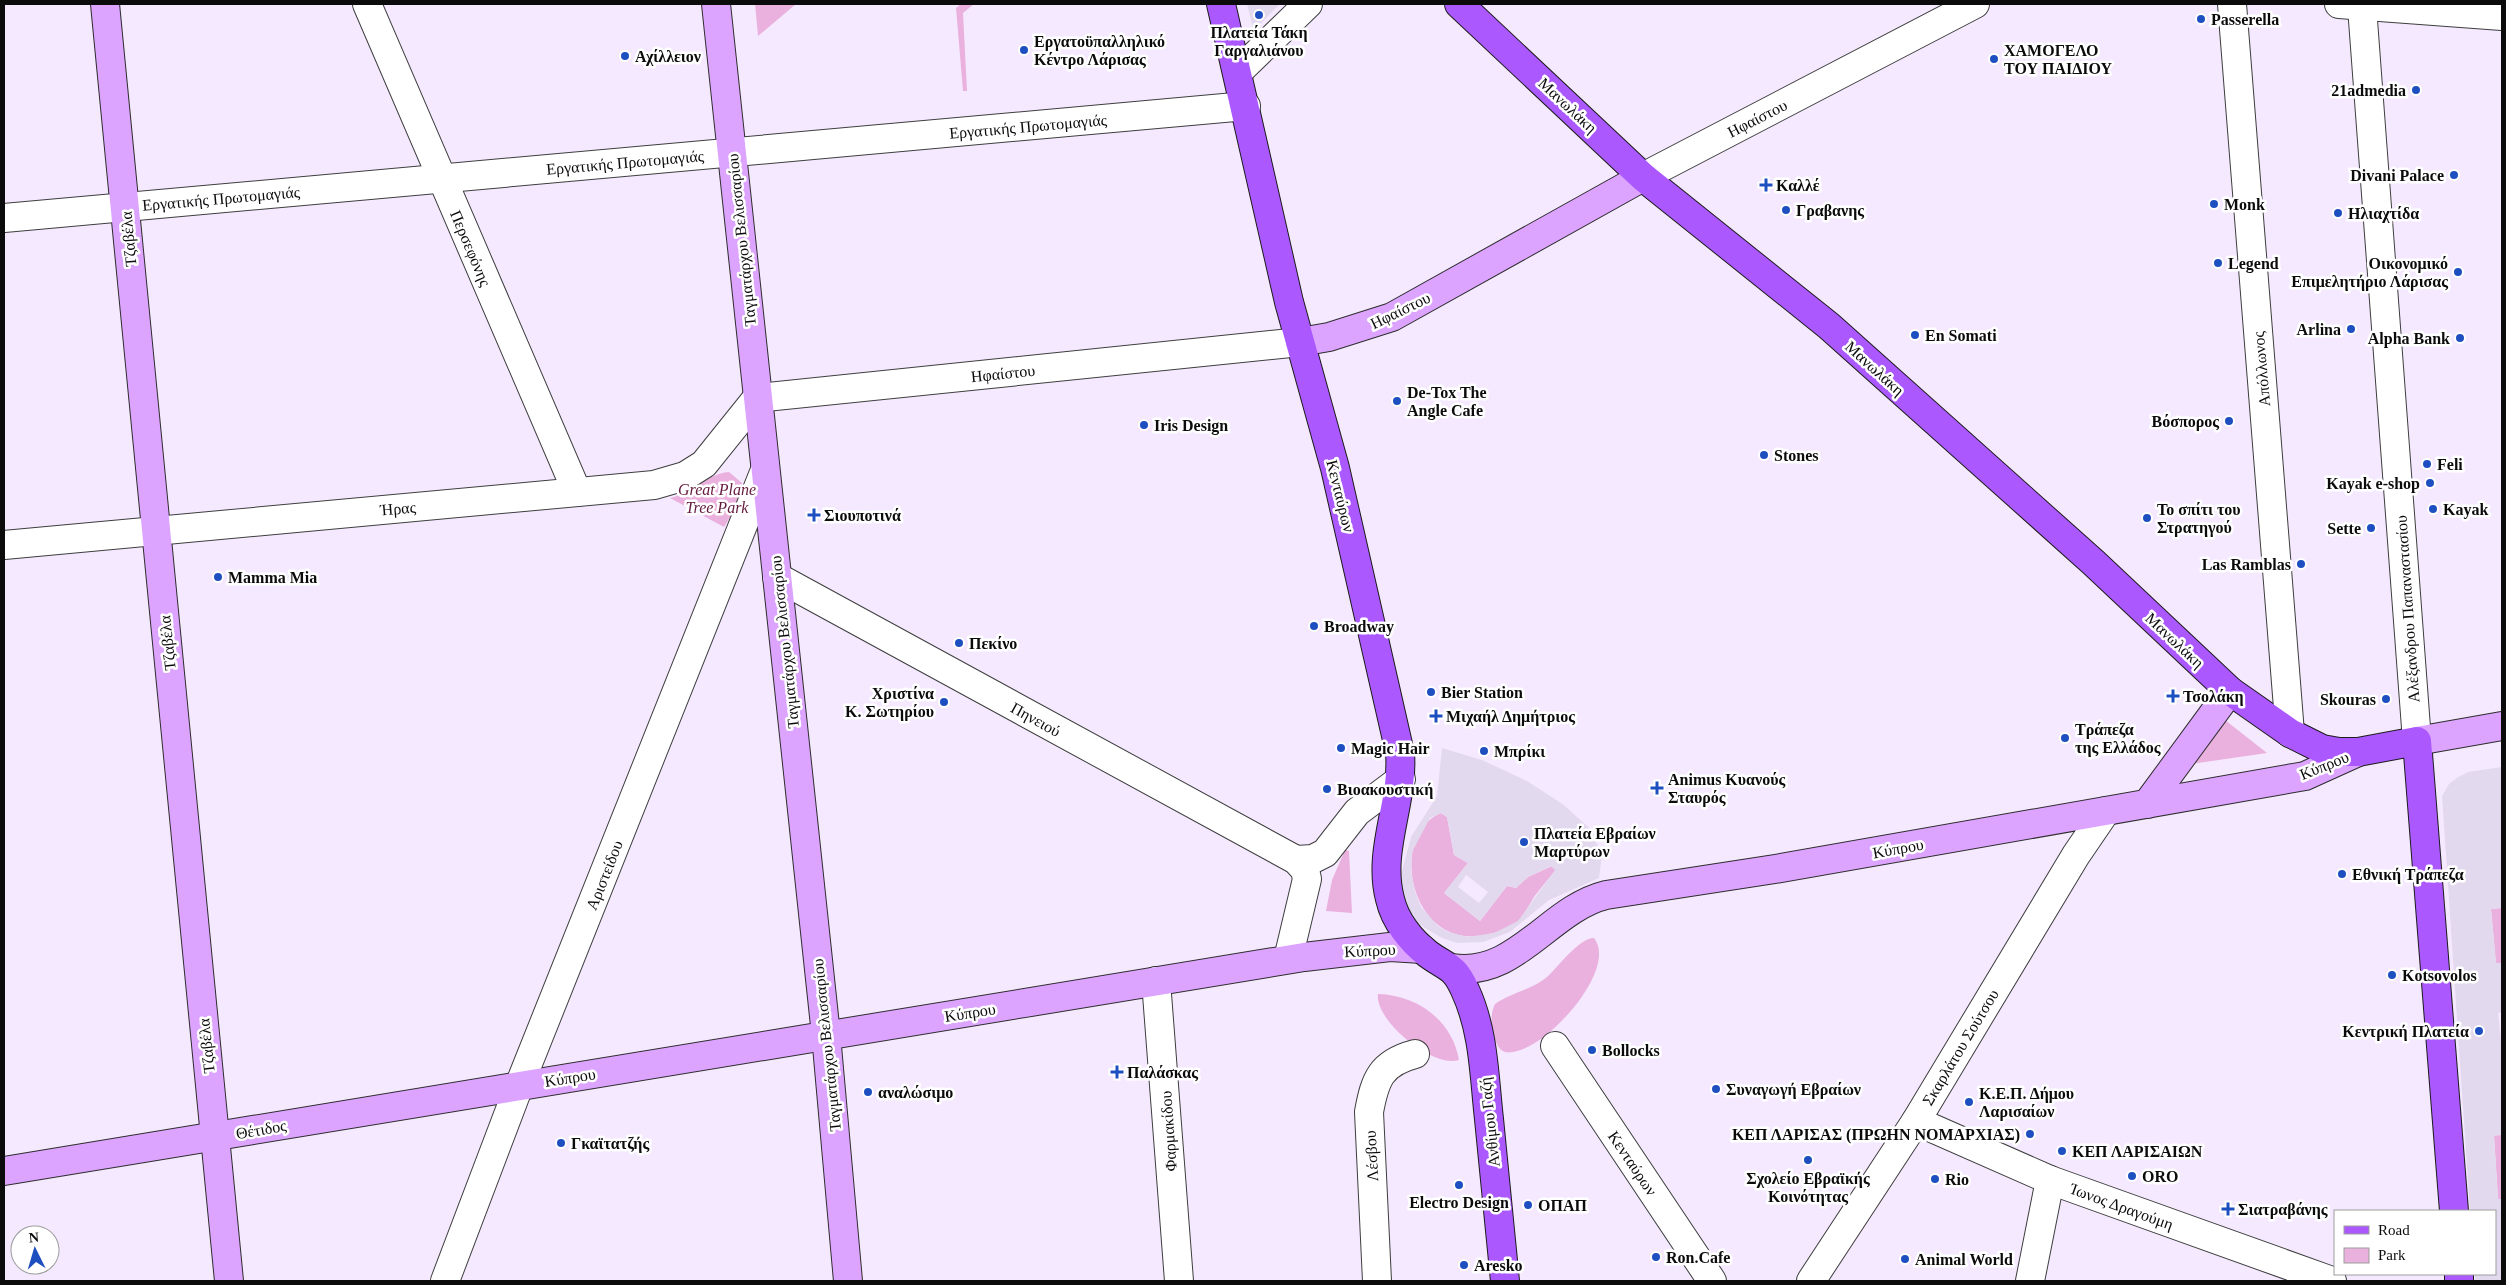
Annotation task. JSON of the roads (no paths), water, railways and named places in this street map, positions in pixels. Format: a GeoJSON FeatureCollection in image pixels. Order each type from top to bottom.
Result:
{"type":"FeatureCollection","features":[{"type":"Feature","properties":{"kind":"main road","name":"Κενταύρων"},"geometry":{"type":"LineString","coordinates":[[1221,4],[1246,106],[1289,302],[1335,468],[1400,753],[1400,779],[1393,831],[1388,847],[1386,875],[1394,910],[1401,925],[1422,949],[1452,968]]}},
{"type":"Feature","properties":{"kind":"main road","name":"Μανωλάκη"},"geometry":{"type":"LineString","coordinates":[[1459,4],[1643,177],[1829,326],[2094,563],[2230,691],[2290,734]]}},
{"type":"Feature","properties":{"kind":"main road","name":"Κύπρου"},"geometry":{"type":"LineString","coordinates":[[2290,734],[2322,749],[2339,752],[2358,752],[2417,741]]}},
{"type":"Feature","properties":{"kind":"main road","name":"Αλέξανδρου Παπαναστασίου"},"geometry":{"type":"LineString","coordinates":[[2417,741],[2454,1210]]}},
{"type":"Feature","properties":{"kind":"main road","name":"Ανθίμου Γαζή"},"geometry":{"type":"LineString","coordinates":[[1452,968],[1464,988],[1480,1032],[1505,1281]]}},
{"type":"Feature","properties":{"kind":"street","name":"Τζαβέλα"},"geometry":{"type":"LineString","coordinates":[[105,4],[229,1281]]}},
{"type":"Feature","properties":{"kind":"street","name":"Περσεφόνης"},"geometry":{"type":"LineString","coordinates":[[367,4],[577,492]]}},
{"type":"Feature","properties":{"kind":"street","name":"Ταγματάρχου Βελισσαρίου"},"geometry":{"type":"LineString","coordinates":[[716,4],[826,1035],[848,1281]]}},
{"type":"Feature","properties":{"kind":"street"},"geometry":{"type":"LineString","coordinates":[[1238,72],[1308,4]]}},
{"type":"Feature","properties":{"kind":"street","name":"Ηφαίστου"},"geometry":{"type":"LineString","coordinates":[[757,398],[1300,342],[1329,337],[1392,317],[1643,177],[1976,4]]}},
{"type":"Feature","properties":{"kind":"street","name":"Απόλλωνος"},"geometry":{"type":"LineString","coordinates":[[2232,4],[2290,734]]}},
{"type":"Feature","properties":{"kind":"street"},"geometry":{"type":"LineString","coordinates":[[2350,5],[2502,16]]}},
{"type":"Feature","properties":{"kind":"street","name":"Αλέξανδρου Παπαναστασίου"},"geometry":{"type":"LineString","coordinates":[[2350,5],[2417,741]]}},
{"type":"Feature","properties":{"kind":"street","name":"Εργατικής Πρωτομαγιάς"},"geometry":{"type":"LineString","coordinates":[[4,218],[1246,106]]}},
{"type":"Feature","properties":{"kind":"street","name":"Ήρας"},"geometry":{"type":"LineString","coordinates":[[4,545],[654,485],[685,476],[704,464],[757,398]]}},
{"type":"Feature","properties":{"kind":"street","name":"Αριστείδου"},"geometry":{"type":"LineString","coordinates":[[445,1281],[519,1086],[765,470]]}},
{"type":"Feature","properties":{"kind":"street","name":"Πηνειού"},"geometry":{"type":"LineString","coordinates":[[777,577],[1296,860]]}},
{"type":"Feature","properties":{"kind":"street"},"geometry":{"type":"LineString","coordinates":[[2147,804],[2230,691]]}},
{"type":"Feature","properties":{"kind":"street","name":"Κύπρου"},"geometry":{"type":"LineString","coordinates":[[2417,741],[2502,726]]}},
{"type":"Feature","properties":{"kind":"street","name":"Κύπρου"},"geometry":{"type":"LineString","coordinates":[[1452,968],[1479,969],[1510,957],[1563,916],[1591,900],[1606,895],[1766,871],[2305,776],[2358,752]]}},
{"type":"Feature","properties":{"kind":"street"},"geometry":{"type":"LineString","coordinates":[[1296,860],[1313,859],[1325,853],[1357,812],[1400,779]]}},
{"type":"Feature","properties":{"kind":"street","name":"Σκαρλάτου Σούτσου"},"geometry":{"type":"LineString","coordinates":[[1811,1281],[1916,1121],[2076,855],[2106,811]]}},
{"type":"Feature","properties":{"kind":"street"},"geometry":{"type":"LineString","coordinates":[[1288,959],[1308,879],[1305,870],[1296,860]]}},
{"type":"Feature","properties":{"kind":"street","name":"Κύπρου"},"geometry":{"type":"LineString","coordinates":[[519,1086],[1288,959],[1390,947],[1422,949]]}},
{"type":"Feature","properties":{"kind":"street","name":"Φαρμακίδου"},"geometry":{"type":"LineString","coordinates":[[1156,981],[1179,1281]]}},
{"type":"Feature","properties":{"kind":"street","name":"Κενταύρων"},"geometry":{"type":"LineString","coordinates":[[1555,1046],[1712,1281]]}},
{"type":"Feature","properties":{"kind":"street","name":"Λέσβου"},"geometry":{"type":"LineString","coordinates":[[1377,1281],[1369,1112],[1372,1093],[1382,1072],[1396,1059],[1415,1054]]}},
{"type":"Feature","properties":{"kind":"street","name":"Θέτιδος"},"geometry":{"type":"LineString","coordinates":[[4,1171],[519,1086]]}},
{"type":"Feature","properties":{"kind":"street","name":"Ίωνος Δραγούμη"},"geometry":{"type":"LineString","coordinates":[[1916,1121],[2050,1180],[2332,1281]]}},
{"type":"Feature","properties":{"kind":"street"},"geometry":{"type":"LineString","coordinates":[[2030,1281],[2050,1180]]}},
{"type":"Feature","properties":{"kind":"place","name":"Πλατεία Τάκη Γαργαλιάνου"},"geometry":{"type":"Point","coordinates":[1259,15]}},
{"type":"Feature","properties":{"kind":"place","name":"Passerella"},"geometry":{"type":"Point","coordinates":[2201,19]}},
{"type":"Feature","properties":{"kind":"place","name":"Εργατοϋπαλληλικό Κέντρο Λάρισας"},"geometry":{"type":"Point","coordinates":[1024,50]}},
{"type":"Feature","properties":{"kind":"place","name":"Αχίλλειον"},"geometry":{"type":"Point","coordinates":[625,56]}},
{"type":"Feature","properties":{"kind":"place","name":"ΧΑΜΟΓΕΛΟ ΤΟΥ ΠΑΙΔΙΟΥ"},"geometry":{"type":"Point","coordinates":[1994,59]}},
{"type":"Feature","properties":{"kind":"place","name":"21admedia"},"geometry":{"type":"Point","coordinates":[2416,90]}},
{"type":"Feature","properties":{"kind":"place","name":"Divani Palace"},"geometry":{"type":"Point","coordinates":[2454,175]}},
{"type":"Feature","properties":{"kind":"place","name":"Καλλέ"},"geometry":{"type":"Point","coordinates":[1766,185]}},
{"type":"Feature","properties":{"kind":"place","name":"Monk"},"geometry":{"type":"Point","coordinates":[2214,204]}},
{"type":"Feature","properties":{"kind":"place","name":"Γραβανης"},"geometry":{"type":"Point","coordinates":[1786,210]}},
{"type":"Feature","properties":{"kind":"place","name":"Ηλιαχτίδα"},"geometry":{"type":"Point","coordinates":[2338,213]}},
{"type":"Feature","properties":{"kind":"place","name":"Legend"},"geometry":{"type":"Point","coordinates":[2218,263]}},
{"type":"Feature","properties":{"kind":"place","name":"Οικονομικό Επιμελητήριο Λάρισας"},"geometry":{"type":"Point","coordinates":[2458,272]}},
{"type":"Feature","properties":{"kind":"place","name":"Arlina"},"geometry":{"type":"Point","coordinates":[2351,329]}},
{"type":"Feature","properties":{"kind":"place","name":"En Somati"},"geometry":{"type":"Point","coordinates":[1915,335]}},
{"type":"Feature","properties":{"kind":"place","name":"Alpha Bank"},"geometry":{"type":"Point","coordinates":[2460,338]}},
{"type":"Feature","properties":{"kind":"place","name":"De-Tox The Angle Cafe"},"geometry":{"type":"Point","coordinates":[1397,401]}},
{"type":"Feature","properties":{"kind":"place","name":"Βόσπορος"},"geometry":{"type":"Point","coordinates":[2229,421]}},
{"type":"Feature","properties":{"kind":"place","name":"Iris Design"},"geometry":{"type":"Point","coordinates":[1144,425]}},
{"type":"Feature","properties":{"kind":"place","name":"Stones"},"geometry":{"type":"Point","coordinates":[1764,455]}},
{"type":"Feature","properties":{"kind":"place","name":"Feli"},"geometry":{"type":"Point","coordinates":[2427,464]}},
{"type":"Feature","properties":{"kind":"place","name":"Kayak e-shop"},"geometry":{"type":"Point","coordinates":[2430,483]}},
{"type":"Feature","properties":{"kind":"place","name":"Kayak"},"geometry":{"type":"Point","coordinates":[2433,509]}},
{"type":"Feature","properties":{"kind":"place","name":"Σιουποτινά"},"geometry":{"type":"Point","coordinates":[814,515]}},
{"type":"Feature","properties":{"kind":"place","name":"Το σπίτι του Στρατηγού"},"geometry":{"type":"Point","coordinates":[2147,518]}},
{"type":"Feature","properties":{"kind":"place","name":"Sette"},"geometry":{"type":"Point","coordinates":[2371,528]}},
{"type":"Feature","properties":{"kind":"place","name":"Las Ramblas"},"geometry":{"type":"Point","coordinates":[2301,564]}},
{"type":"Feature","properties":{"kind":"place","name":"Mamma Mia"},"geometry":{"type":"Point","coordinates":[218,577]}},
{"type":"Feature","properties":{"kind":"place","name":"Broadway"},"geometry":{"type":"Point","coordinates":[1314,626]}},
{"type":"Feature","properties":{"kind":"place","name":"Πεκίνο"},"geometry":{"type":"Point","coordinates":[959,643]}},
{"type":"Feature","properties":{"kind":"place","name":"Bier Station"},"geometry":{"type":"Point","coordinates":[1431,692]}},
{"type":"Feature","properties":{"kind":"place","name":"Τσολάκη"},"geometry":{"type":"Point","coordinates":[2173,696]}},
{"type":"Feature","properties":{"kind":"place","name":"Skouras"},"geometry":{"type":"Point","coordinates":[2386,699]}},
{"type":"Feature","properties":{"kind":"place","name":"Χριστίνα Κ. Σωτηρίου"},"geometry":{"type":"Point","coordinates":[944,702]}},
{"type":"Feature","properties":{"kind":"place","name":"Μιχαήλ Δημήτριος"},"geometry":{"type":"Point","coordinates":[1436,716]}},
{"type":"Feature","properties":{"kind":"place","name":"Τράπεζα της Ελλάδος"},"geometry":{"type":"Point","coordinates":[2065,738]}},
{"type":"Feature","properties":{"kind":"place","name":"Magic Hair"},"geometry":{"type":"Point","coordinates":[1341,748]}},
{"type":"Feature","properties":{"kind":"place","name":"Μπρίκι"},"geometry":{"type":"Point","coordinates":[1484,751]}},
{"type":"Feature","properties":{"kind":"place","name":"Animus Κυανούς Σταυρός"},"geometry":{"type":"Point","coordinates":[1657,788]}},
{"type":"Feature","properties":{"kind":"place","name":"Βιοακουστική"},"geometry":{"type":"Point","coordinates":[1327,789]}},
{"type":"Feature","properties":{"kind":"place","name":"Πλατεία Εβραίων Μαρτύρων"},"geometry":{"type":"Point","coordinates":[1524,842]}},
{"type":"Feature","properties":{"kind":"place","name":"Εθνική Τράπεζα"},"geometry":{"type":"Point","coordinates":[2342,874]}},
{"type":"Feature","properties":{"kind":"place","name":"Kotsovolos"},"geometry":{"type":"Point","coordinates":[2392,975]}},
{"type":"Feature","properties":{"kind":"place","name":"Κεντρική Πλατεία"},"geometry":{"type":"Point","coordinates":[2479,1031]}},
{"type":"Feature","properties":{"kind":"place","name":"Bollocks"},"geometry":{"type":"Point","coordinates":[1592,1050]}},
{"type":"Feature","properties":{"kind":"place","name":"Παλάσκας"},"geometry":{"type":"Point","coordinates":[1117,1072]}},
{"type":"Feature","properties":{"kind":"place","name":"Συναγωγή Εβραίων"},"geometry":{"type":"Point","coordinates":[1716,1089]}},
{"type":"Feature","properties":{"kind":"place","name":"αναλώσιμο"},"geometry":{"type":"Point","coordinates":[868,1092]}},
{"type":"Feature","properties":{"kind":"place","name":"Κ.Ε.Π. Δήμου Λαρισαίων"},"geometry":{"type":"Point","coordinates":[1969,1102]}},
{"type":"Feature","properties":{"kind":"place","name":"ΚΕΠ ΛΑΡΙΣΑΣ (ΠΡΩΗΝ ΝΟΜΑΡΧΙΑΣ)"},"geometry":{"type":"Point","coordinates":[2030,1134]}},
{"type":"Feature","properties":{"kind":"place","name":"Γκαϊτατζής"},"geometry":{"type":"Point","coordinates":[561,1143]}},
{"type":"Feature","properties":{"kind":"place","name":"ΚΕΠ ΛΑΡΙΣΑΙΩΝ"},"geometry":{"type":"Point","coordinates":[2062,1151]}},
{"type":"Feature","properties":{"kind":"place","name":"Σχολείο Εβραϊκής Κοινότητας"},"geometry":{"type":"Point","coordinates":[1808,1160]}},
{"type":"Feature","properties":{"kind":"place","name":"ORO"},"geometry":{"type":"Point","coordinates":[2132,1176]}},
{"type":"Feature","properties":{"kind":"place","name":"Rio"},"geometry":{"type":"Point","coordinates":[1935,1179]}},
{"type":"Feature","properties":{"kind":"place","name":"Electro Design"},"geometry":{"type":"Point","coordinates":[1459,1185]}},
{"type":"Feature","properties":{"kind":"place","name":"ΟΠΑΠ"},"geometry":{"type":"Point","coordinates":[1528,1205]}},
{"type":"Feature","properties":{"kind":"place","name":"Σιατραβάνης"},"geometry":{"type":"Point","coordinates":[2228,1209]}},
{"type":"Feature","properties":{"kind":"place","name":"Ron.Cafe"},"geometry":{"type":"Point","coordinates":[1656,1257]}},
{"type":"Feature","properties":{"kind":"place","name":"Animal World"},"geometry":{"type":"Point","coordinates":[1905,1259]}},
{"type":"Feature","properties":{"kind":"place","name":"Aresko"},"geometry":{"type":"Point","coordinates":[1464,1265]}},
{"type":"Feature","properties":{"kind":"park label","name":"Great Plane Tree Park"},"geometry":{"type":"Point","coordinates":[717,498]}}]}
